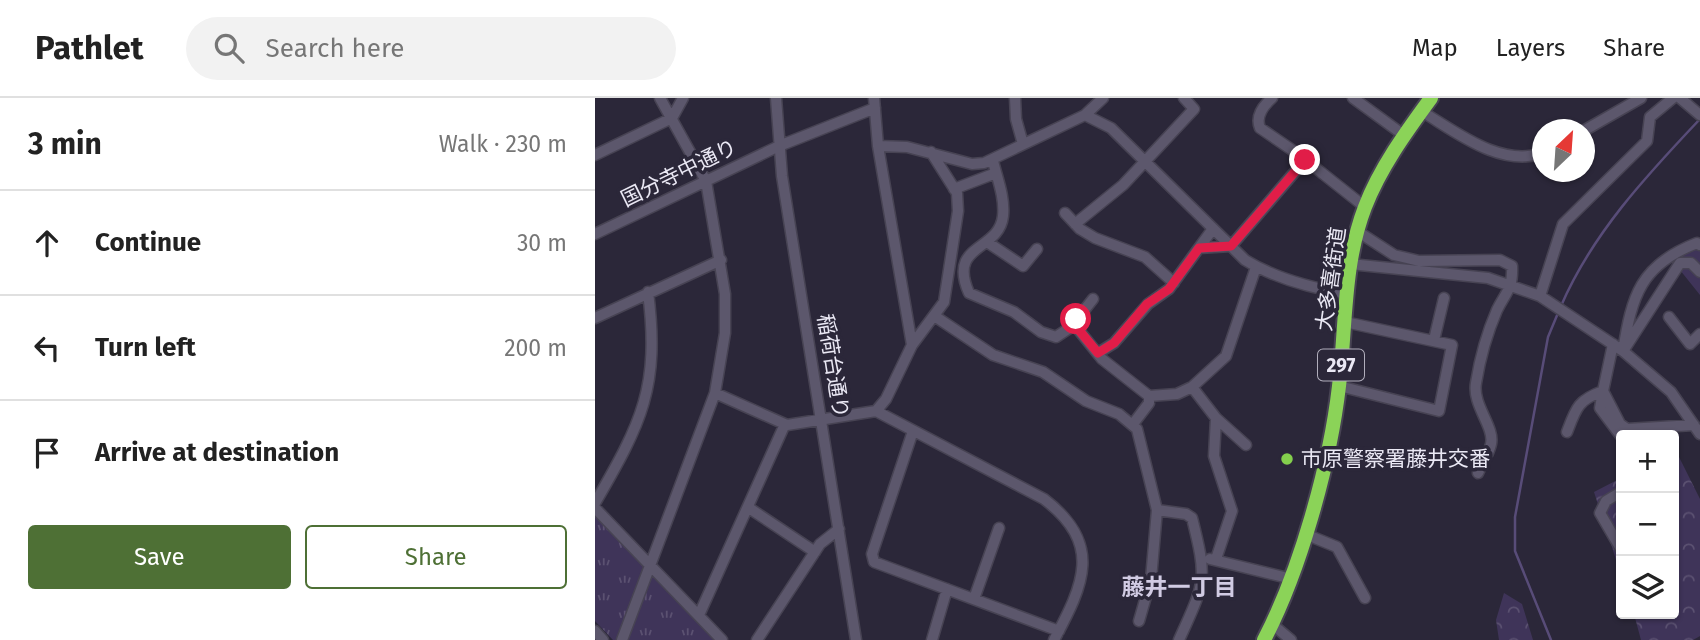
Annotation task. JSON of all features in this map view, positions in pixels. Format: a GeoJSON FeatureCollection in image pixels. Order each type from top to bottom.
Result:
{"type":"FeatureCollection","features":[{"type":"Feature","properties":{"kind":"highway","name":"大多喜街道"},"geometry":{"type":"LineString","coordinates":[[1263,640],[1291,579],[1328,448],[1339,386],[1350,264],[1357,231],[1365,208],[1405,136],[1430,98]]}},
{"type":"Feature","properties":{"kind":"street"},"geometry":{"type":"LineString","coordinates":[[622,640],[715,393],[725,333],[721,260],[706,181],[660,98]]}},
{"type":"Feature","properties":{"kind":"street"},"geometry":{"type":"LineString","coordinates":[[595,155],[672,118],[683,98]]}},
{"type":"Feature","properties":{"kind":"street","name":"稲荷台通り"},"geometry":{"type":"LineString","coordinates":[[776,98],[779,146],[856,640]]}},
{"type":"Feature","properties":{"kind":"street"},"geometry":{"type":"LineString","coordinates":[[1015,98],[1016,119],[1023,144]]}},
{"type":"Feature","properties":{"kind":"street"},"geometry":{"type":"LineString","coordinates":[[878,146],[931,152],[972,164],[993,161],[1085,115],[1103,98]]}},
{"type":"Feature","properties":{"kind":"street"},"geometry":{"type":"LineString","coordinates":[[1075,224],[1145,162],[1194,108],[1184,98]]}},
{"type":"Feature","properties":{"kind":"street"},"geometry":{"type":"LineString","coordinates":[[1353,98],[1405,136]]}},
{"type":"Feature","properties":{"kind":"street"},"geometry":{"type":"LineString","coordinates":[[1595,124],[1641,98]]}},
{"type":"Feature","properties":{"kind":"street"},"geometry":{"type":"LineString","coordinates":[[1540,296],[1563,224],[1647,142],[1650,117],[1680,99],[1700,115]]}},
{"type":"Feature","properties":{"kind":"street"},"geometry":{"type":"LineString","coordinates":[[1266,100],[1257,122],[1259,128],[1305,160],[1365,208]]}},
{"type":"Feature","properties":{"kind":"street"},"geometry":{"type":"LineString","coordinates":[[875,103],[878,146],[912,345]]}},
{"type":"Feature","properties":{"kind":"street","name":"国分寺中通り"},"geometry":{"type":"LineString","coordinates":[[595,234],[875,103]]}},
{"type":"Feature","properties":{"kind":"street"},"geometry":{"type":"LineString","coordinates":[[1421,111],[1491,151],[1532,155]]}},
{"type":"Feature","properties":{"kind":"street"},"geometry":{"type":"LineString","coordinates":[[1085,115],[1111,128],[1212,230],[1256,267],[1310,288],[1347,294]]}},
{"type":"Feature","properties":{"kind":"street"},"geometry":{"type":"LineString","coordinates":[[876,411],[886,399],[912,345],[936,317],[944,302],[958,211],[954,189],[931,152]]}},
{"type":"Feature","properties":{"kind":"street"},"geometry":{"type":"LineString","coordinates":[[1199,248],[1231,246],[1305,160]]}},
{"type":"Feature","properties":{"kind":"street"},"geometry":{"type":"LineString","coordinates":[[993,161],[1003,217],[997,231],[987,242],[969,254],[963,278],[969,293],[1014,312],[1049,336],[1062,335],[1093,299]]}},
{"type":"Feature","properties":{"kind":"street"},"geometry":{"type":"LineString","coordinates":[[954,189],[996,173]]}},
{"type":"Feature","properties":{"kind":"street"},"geometry":{"type":"LineString","coordinates":[[1065,213],[1095,238],[1145,257],[1174,283]]}},
{"type":"Feature","properties":{"kind":"street"},"geometry":{"type":"LineString","coordinates":[[1098,353],[1114,343],[1147,304],[1174,283],[1212,230]]}},
{"type":"Feature","properties":{"kind":"street"},"geometry":{"type":"LineString","coordinates":[[1357,231],[1394,256],[1419,261],[1500,260],[1511,266],[1513,285],[1497,310],[1484,347],[1475,386],[1478,407],[1492,443],[1478,473]]}},
{"type":"Feature","properties":{"kind":"street"},"geometry":{"type":"LineString","coordinates":[[987,242],[1023,266],[1037,249]]}},
{"type":"Feature","properties":{"kind":"street"},"geometry":{"type":"LineString","coordinates":[[1623,351],[1630,304],[1641,286],[1659,265],[1682,249],[1697,243],[1700,245]]}},
{"type":"Feature","properties":{"kind":"street"},"geometry":{"type":"LineString","coordinates":[[595,318],[721,260]]}},
{"type":"Feature","properties":{"kind":"street"},"geometry":{"type":"LineString","coordinates":[[1623,351],[1680,263],[1691,263],[1700,272]]}},
{"type":"Feature","properties":{"kind":"street"},"geometry":{"type":"LineString","coordinates":[[1350,264],[1488,278],[1540,296],[1623,351],[1671,392],[1697,430]]}},
{"type":"Feature","properties":{"kind":"street"},"geometry":{"type":"LineString","coordinates":[[1073,323],[1122,377],[1149,396],[1177,394],[1192,387],[1226,356],[1256,267]]}},
{"type":"Feature","properties":{"kind":"street"},"geometry":{"type":"LineString","coordinates":[[648,292],[653,327],[645,406],[631,441],[595,505],[650,567],[722,640]]}},
{"type":"Feature","properties":{"kind":"street"},"geometry":{"type":"LineString","coordinates":[[1434,340],[1444,298]]}},
{"type":"Feature","properties":{"kind":"street"},"geometry":{"type":"LineString","coordinates":[[936,317],[993,355],[1042,372],[1086,401],[1119,414],[1133,424],[1157,510],[1151,579],[1139,621]]}},
{"type":"Feature","properties":{"kind":"street"},"geometry":{"type":"LineString","coordinates":[[1669,317],[1690,344],[1700,334]]}},
{"type":"Feature","properties":{"kind":"street"},"geometry":{"type":"LineString","coordinates":[[1339,386],[1439,411],[1453,345],[1345,322]]}},
{"type":"Feature","properties":{"kind":"street"},"geometry":{"type":"LineString","coordinates":[[1613,344],[1599,408],[1616,430]]}},
{"type":"Feature","properties":{"kind":"street"},"geometry":{"type":"LineString","coordinates":[[1192,387],[1216,418],[1246,445]]}},
{"type":"Feature","properties":{"kind":"street"},"geometry":{"type":"LineString","coordinates":[[1602,391],[1620,424],[1627,429],[1697,430]]}},
{"type":"Feature","properties":{"kind":"street"},"geometry":{"type":"LineString","coordinates":[[1567,432],[1575,409],[1586,397],[1602,391]]}},
{"type":"Feature","properties":{"kind":"street"},"geometry":{"type":"LineString","coordinates":[[715,393],[785,424],[876,411],[1044,499],[1065,515],[1077,534],[1083,556],[1080,588],[1056,635],[974,599],[874,562],[872,554],[913,431]]}},
{"type":"Feature","properties":{"kind":"street"},"geometry":{"type":"LineString","coordinates":[[1133,424],[1149,403],[1149,396]]}},
{"type":"Feature","properties":{"kind":"street"},"geometry":{"type":"LineString","coordinates":[[1216,418],[1215,456],[1232,511],[1216,559]]}},
{"type":"Feature","properties":{"kind":"street"},"geometry":{"type":"LineString","coordinates":[[699,615],[785,424]]}},
{"type":"Feature","properties":{"kind":"street"},"geometry":{"type":"LineString","coordinates":[[1616,493],[1606,501],[1600,513],[1616,540]]}},
{"type":"Feature","properties":{"kind":"street"},"geometry":{"type":"LineString","coordinates":[[749,508],[815,552]]}},
{"type":"Feature","properties":{"kind":"street"},"geometry":{"type":"LineString","coordinates":[[1157,510],[1192,518],[1202,559],[1202,589],[1179,640]]}},
{"type":"Feature","properties":{"kind":"street"},"geometry":{"type":"LineString","coordinates":[[974,599],[999,528]]}},
{"type":"Feature","properties":{"kind":"street"},"geometry":{"type":"LineString","coordinates":[[757,640],[820,544],[839,529]]}},
{"type":"Feature","properties":{"kind":"street"},"geometry":{"type":"LineString","coordinates":[[1305,534],[1336,547],[1364,598]]}},
{"type":"Feature","properties":{"kind":"street"},"geometry":{"type":"LineString","coordinates":[[1202,559],[1216,559],[1291,579]]}},
{"type":"Feature","properties":{"kind":"street"},"geometry":{"type":"LineString","coordinates":[[932,640],[947,589]]}},
{"type":"Feature","properties":{"kind":"street"},"geometry":{"type":"LineString","coordinates":[[1272,624],[1291,640]]}},
{"type":"Feature","properties":{"kind":"street"},"geometry":{"type":"LineString","coordinates":[[595,631],[603,640]]}},
{"type":"Feature","properties":{"kind":"green space"},"geometry":{"type":"Polygon","coordinates":[[[1700,243],[1700,295],[1676,265],[1693,245],[1700,243]]]}},
{"type":"Feature","properties":{"kind":"green space"},"geometry":{"type":"Polygon","coordinates":[[[1679,457],[1700,499],[1700,636],[1693,640],[1641,640],[1635,619],[1679,619],[1679,457]]]}},
{"type":"Feature","properties":{"kind":"green space"},"geometry":{"type":"Polygon","coordinates":[[[1616,481],[1616,560],[1594,492],[1616,481]]]}},
{"type":"Feature","properties":{"kind":"green space"},"geometry":{"type":"Polygon","coordinates":[[[595,516],[714,640],[613,640],[595,621],[595,516]]]}},
{"type":"Feature","properties":{"kind":"green space"},"geometry":{"type":"Polygon","coordinates":[[[1504,593],[1522,604],[1533,640],[1499,640],[1496,620],[1504,593]]]}},
{"type":"Feature","properties":{"kind":"waterway"},"geometry":{"type":"LineString","coordinates":[[1561,306],[1588,254],[1604,230],[1640,184],[1700,119]]}},
{"type":"Feature","properties":{"kind":"waterway"},"geometry":{"type":"LineString","coordinates":[[1551,640],[1515,551],[1515,517],[1548,337],[1558,313]]}},
{"type":"Feature","properties":{"kind":"place","name":"市原警察署藤井交番"},"geometry":{"type":"Point","coordinates":[1287,459]}},
{"type":"Feature","properties":{"kind":"district","name":"藤井一丁目"},"geometry":{"type":"Point","coordinates":[1179,587]}},
{"type":"Feature","properties":{"kind":"route"},"geometry":{"type":"LineString","coordinates":[[1076,319],[1073,323],[1098,353],[1114,343],[1147,304],[1169,289],[1199,248],[1231,246],[1305,160]]}}]}
